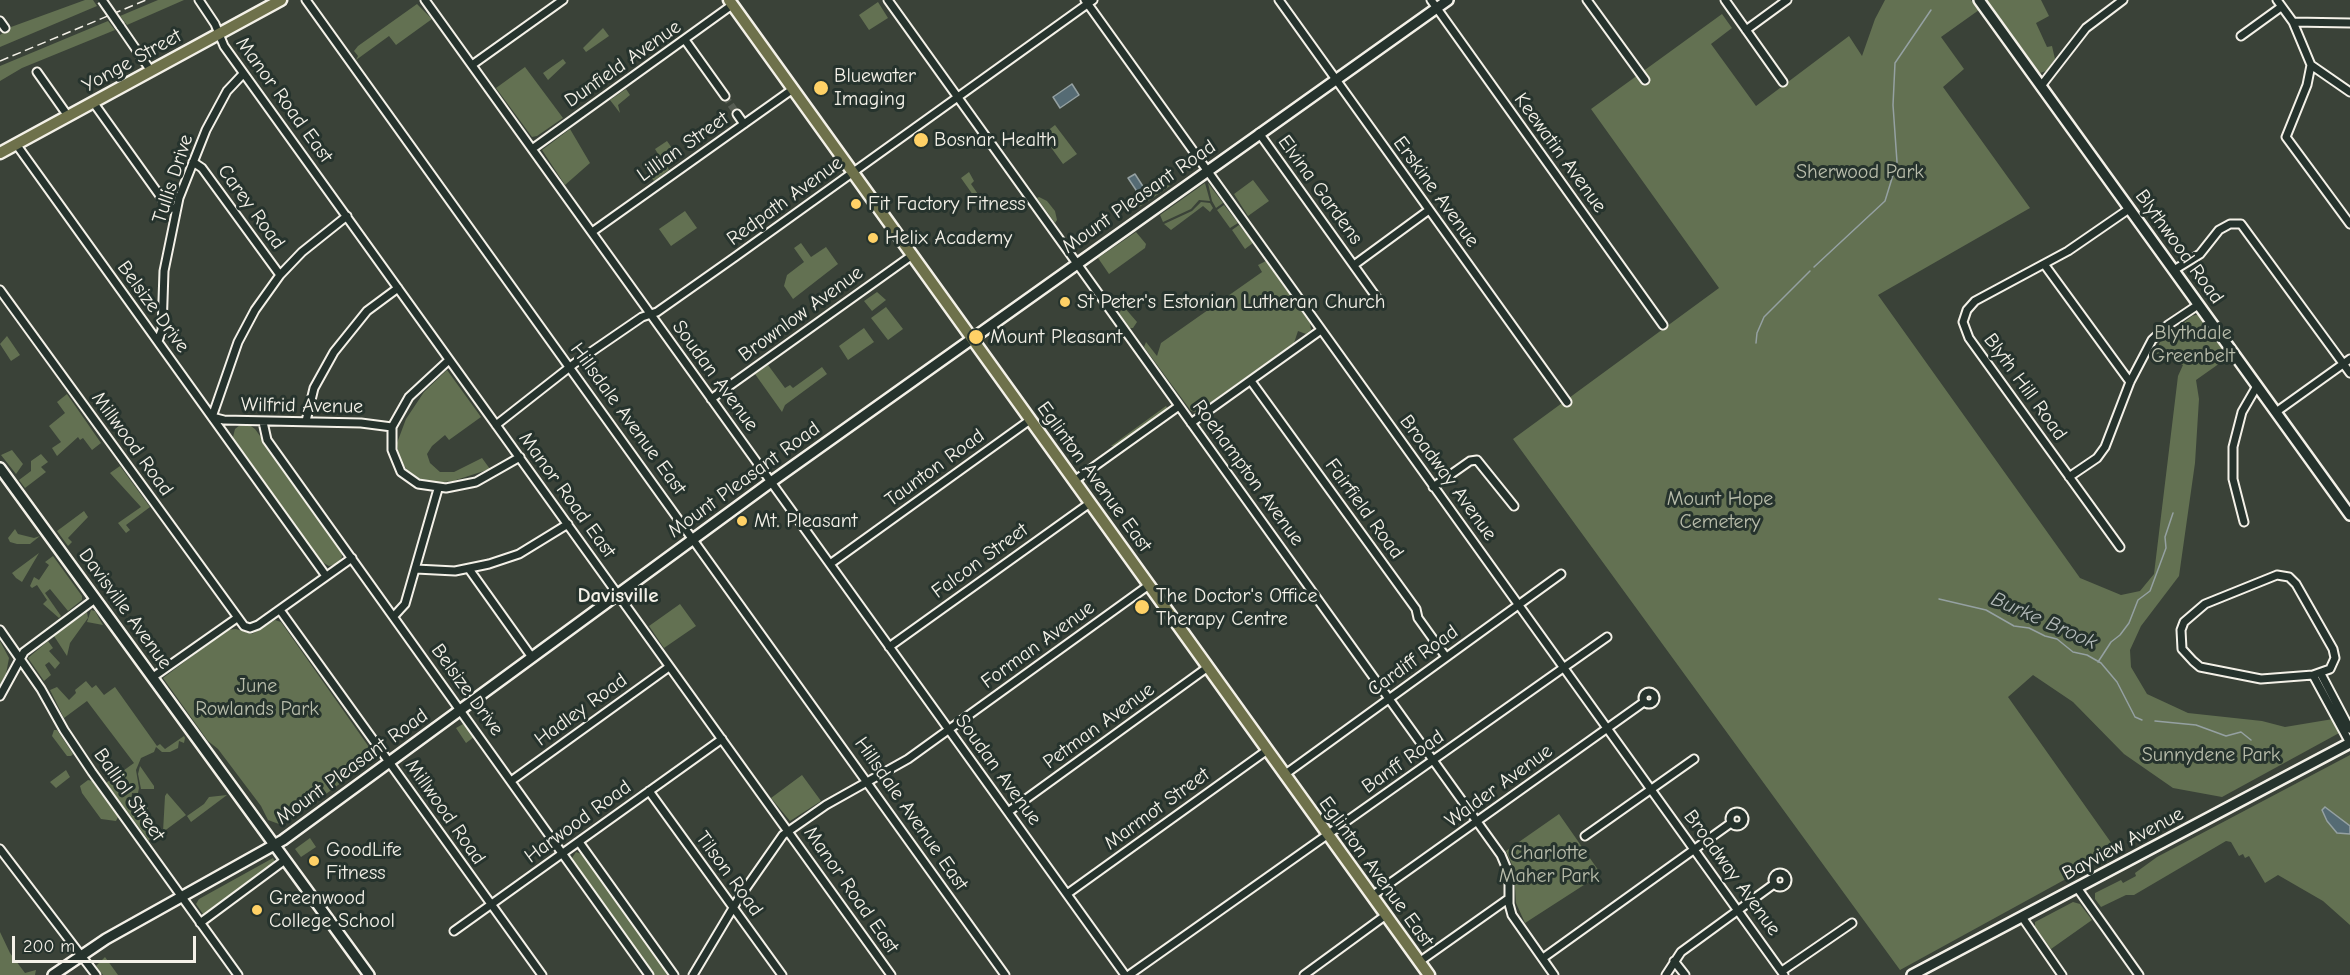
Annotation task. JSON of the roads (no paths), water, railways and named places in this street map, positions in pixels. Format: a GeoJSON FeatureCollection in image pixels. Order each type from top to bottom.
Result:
{"type":"FeatureCollection","features":[{"type":"Feature","properties":{"kind":"main road","name":"Yonge Street"},"geometry":{"type":"LineString","coordinates":[[0,153],[281,0]]}},
{"type":"Feature","properties":{"kind":"main road","name":"Mount Pleasant Road"},"geometry":{"type":"LineString","coordinates":[[53,975],[81,955],[275,845],[693,538],[1336,80],[1434,4],[1448,0]]}},
{"type":"Feature","properties":{"kind":"main road","name":"Blythwood Road"},"geometry":{"type":"LineString","coordinates":[[1979,0],[2350,515]]}},
{"type":"Feature","properties":{"kind":"main road","name":"Eglinton Avenue East"},"geometry":{"type":"LineString","coordinates":[[731,3],[1429,975]]}},
{"type":"Feature","properties":{"kind":"main road","name":"Davisville Avenue"},"geometry":{"type":"LineString","coordinates":[[0,468],[369,975]]}},
{"type":"Feature","properties":{"kind":"main road","name":"Bayview Avenue"},"geometry":{"type":"LineString","coordinates":[[1912,975],[2350,743]]}},
{"type":"Feature","properties":{"kind":"street"},"geometry":{"type":"LineString","coordinates":[[102,0],[152,71]]}},
{"type":"Feature","properties":{"kind":"street","name":"Manor Road East"},"geometry":{"type":"LineString","coordinates":[[199,0],[215,24],[222,44],[243,74],[789,831],[888,974]]}},
{"type":"Feature","properties":{"kind":"street","name":"Hillsdale Avenue East"},"geometry":{"type":"LineString","coordinates":[[306,0],[1005,975]]}},
{"type":"Feature","properties":{"kind":"street","name":"Soudan Avenue"},"geometry":{"type":"LineString","coordinates":[[425,0],[1127,975]]}},
{"type":"Feature","properties":{"kind":"street"},"geometry":{"type":"LineString","coordinates":[[472,65],[563,0]]}},
{"type":"Feature","properties":{"kind":"street","name":"Roehampton Avenue"},"geometry":{"type":"LineString","coordinates":[[888,0],[1478,822],[1505,864],[1510,883],[1508,899],[1516,923],[1554,975]]}},
{"type":"Feature","properties":{"kind":"street","name":"Erskine Avenue"},"geometry":{"type":"LineString","coordinates":[[1279,0],[1567,402]]}},
{"type":"Feature","properties":{"kind":"street"},"geometry":{"type":"LineString","coordinates":[[1587,0],[1645,80]]}},
{"type":"Feature","properties":{"kind":"street"},"geometry":{"type":"LineString","coordinates":[[1725,0],[1783,82]]}},
{"type":"Feature","properties":{"kind":"street"},"geometry":{"type":"LineString","coordinates":[[1746,30],[1788,0]]}},
{"type":"Feature","properties":{"kind":"street"},"geometry":{"type":"LineString","coordinates":[[2041,86],[2086,28],[2123,0]]}},
{"type":"Feature","properties":{"kind":"street","name":"Redpath Avenue"},"geometry":{"type":"LineString","coordinates":[[496,425],[570,367],[642,317],[651,315],[1089,1]]}},
{"type":"Feature","properties":{"kind":"street","name":"Broadway Avenue"},"geometry":{"type":"LineString","coordinates":[[1089,1],[1207,171],[1783,973]]}},
{"type":"Feature","properties":{"kind":"street","name":"Dunfield Avenue"},"geometry":{"type":"LineString","coordinates":[[532,149],[685,40],[731,3]]}},
{"type":"Feature","properties":{"kind":"street"},"geometry":{"type":"LineString","coordinates":[[2241,36],[2279,3],[2293,22],[2311,65],[2350,92]]}},
{"type":"Feature","properties":{"kind":"street","name":"Keewatin Avenue"},"geometry":{"type":"LineString","coordinates":[[1434,4],[1663,325]]}},
{"type":"Feature","properties":{"kind":"street"},"geometry":{"type":"LineString","coordinates":[[0,21],[5,28]]}},
{"type":"Feature","properties":{"kind":"street"},"geometry":{"type":"LineString","coordinates":[[2293,22],[2350,23]]}},
{"type":"Feature","properties":{"kind":"street"},"geometry":{"type":"LineString","coordinates":[[685,40],[724,96]]}},
{"type":"Feature","properties":{"kind":"street"},"geometry":{"type":"LineString","coordinates":[[2311,65],[2307,85],[2286,137],[2350,224]]}},
{"type":"Feature","properties":{"kind":"street"},"geometry":{"type":"LineString","coordinates":[[37,72],[68,116]]}},
{"type":"Feature","properties":{"kind":"street","name":"Tullis Drive"},"geometry":{"type":"LineString","coordinates":[[158,341],[162,330],[164,271],[176,209],[193,162],[227,91],[243,74]]}},
{"type":"Feature","properties":{"kind":"street","name":"Lillian Street"},"geometry":{"type":"LineString","coordinates":[[592,232],[793,89]]}},
{"type":"Feature","properties":{"kind":"street"},"geometry":{"type":"LineString","coordinates":[[93,102],[168,207],[176,209]]}},
{"type":"Feature","properties":{"kind":"street"},"geometry":{"type":"LineString","coordinates":[[737,114],[744,124]]}},
{"type":"Feature","properties":{"kind":"street","name":"Elvina Gardens"},"geometry":{"type":"LineString","coordinates":[[1259,134],[1377,298]]}},
{"type":"Feature","properties":{"kind":"street","name":"Belsize Drive"},"geometry":{"type":"LineString","coordinates":[[16,144],[326,576]]}},
{"type":"Feature","properties":{"kind":"street","name":"Carey Road"},"geometry":{"type":"LineString","coordinates":[[193,162],[202,168],[280,275]]}},
{"type":"Feature","properties":{"kind":"street","name":"Blyth Hill Road"},"geometry":{"type":"LineString","coordinates":[[2120,547],[1969,338],[1963,322],[1967,310],[1975,301],[2044,264],[2129,209]]}},
{"type":"Feature","properties":{"kind":"street","name":"Elvina Gardens"},"geometry":{"type":"LineString","coordinates":[[1354,265],[1429,210]]}},
{"type":"Feature","properties":{"kind":"street"},"geometry":{"type":"LineString","coordinates":[[212,417],[238,342],[255,310],[280,275],[311,244],[346,216]]}},
{"type":"Feature","properties":{"kind":"street"},"geometry":{"type":"LineString","coordinates":[[2174,270],[2200,254],[2219,230],[2230,224],[2241,224],[2347,361],[2350,373]]}},
{"type":"Feature","properties":{"kind":"street","name":"Brownlow Avenue"},"geometry":{"type":"LineString","coordinates":[[711,399],[911,256]]}},
{"type":"Feature","properties":{"kind":"street"},"geometry":{"type":"LineString","coordinates":[[2044,264],[2130,382]]}},
{"type":"Feature","properties":{"kind":"street"},"geometry":{"type":"LineString","coordinates":[[306,422],[314,388],[334,352],[367,311],[398,288]]}},
{"type":"Feature","properties":{"kind":"street","name":"Millwood Road"},"geometry":{"type":"LineString","coordinates":[[0,290],[237,618]]}},
{"type":"Feature","properties":{"kind":"street"},"geometry":{"type":"LineString","coordinates":[[2069,477],[2097,458],[2105,447],[2130,382],[2152,340],[2168,325],[2198,304]]}},
{"type":"Feature","properties":{"kind":"street"},"geometry":{"type":"LineString","coordinates":[[1191,423],[1321,330]]}},
{"type":"Feature","properties":{"kind":"street"},"geometry":{"type":"LineString","coordinates":[[449,360],[409,397],[392,427],[392,450],[401,472],[418,484],[438,489],[476,482],[520,458]]}},
{"type":"Feature","properties":{"kind":"street"},"geometry":{"type":"LineString","coordinates":[[2276,412],[2347,361]]}},
{"type":"Feature","properties":{"kind":"street","name":"Fairfield Road"},"geometry":{"type":"LineString","coordinates":[[1251,381],[1416,609],[1418,618],[1446,657]]}},
{"type":"Feature","properties":{"kind":"street"},"geometry":{"type":"LineString","coordinates":[[2244,522],[2234,479],[2233,447],[2242,412],[2257,386]]}},
{"type":"Feature","properties":{"kind":"street"},"geometry":{"type":"LineString","coordinates":[[1074,480],[1179,406]]}},
{"type":"Feature","properties":{"kind":"street","name":"Wilfrid Avenue"},"geometry":{"type":"LineString","coordinates":[[212,417],[263,422],[392,427]]}},
{"type":"Feature","properties":{"kind":"street","name":"Taunton Road"},"geometry":{"type":"LineString","coordinates":[[830,564],[1030,420]]}},
{"type":"Feature","properties":{"kind":"street","name":"Belsize Drive"},"geometry":{"type":"LineString","coordinates":[[263,422],[267,440],[649,975]]}},
{"type":"Feature","properties":{"kind":"street"},"geometry":{"type":"LineString","coordinates":[[1433,487],[1470,461],[1476,460],[1514,506]]}},
{"type":"Feature","properties":{"kind":"street"},"geometry":{"type":"LineString","coordinates":[[394,616],[405,604],[438,489]]}},
{"type":"Feature","properties":{"kind":"street","name":"Falcon Street"},"geometry":{"type":"LineString","coordinates":[[890,647],[1090,503]]}},
{"type":"Feature","properties":{"kind":"street"},"geometry":{"type":"LineString","coordinates":[[416,569],[442,572],[469,569],[519,554],[568,524]]}},
{"type":"Feature","properties":{"kind":"street"},"geometry":{"type":"LineString","coordinates":[[153,677],[237,618],[246,627],[252,628],[352,558]]}},
{"type":"Feature","properties":{"kind":"street"},"geometry":{"type":"LineString","coordinates":[[469,569],[531,656]]}},
{"type":"Feature","properties":{"kind":"street","name":"Cardiff Road"},"geometry":{"type":"LineString","coordinates":[[1284,775],[1562,574]]}},
{"type":"Feature","properties":{"kind":"street"},"geometry":{"type":"LineString","coordinates":[[2277,575],[2289,577],[2296,584],[2333,649],[2335,658],[2330,669],[2321,674],[2261,679],[2200,667],[2182,649],[2181,630],[2184,622],[2205,604],[2277,575]]}},
{"type":"Feature","properties":{"kind":"street","name":"Forman Avenue"},"geometry":{"type":"LineString","coordinates":[[693,975],[733,908],[789,831],[826,805],[908,759],[1149,585]]}},
{"type":"Feature","properties":{"kind":"street"},"geometry":{"type":"LineString","coordinates":[[0,696],[24,652],[96,599]]}},
{"type":"Feature","properties":{"kind":"street","name":"Millwood Road"},"geometry":{"type":"LineString","coordinates":[[280,610],[542,975]]}},
{"type":"Feature","properties":{"kind":"street","name":"Balliol Street"},"geometry":{"type":"LineString","coordinates":[[0,630],[21,659],[92,772],[238,975]]}},
{"type":"Feature","properties":{"kind":"street","name":"Banff Road"},"geometry":{"type":"LineString","coordinates":[[1127,975],[1606,637]]}},
{"type":"Feature","properties":{"kind":"street","name":"Hadley Road"},"geometry":{"type":"LineString","coordinates":[[512,781],[669,667]]}},
{"type":"Feature","properties":{"kind":"street","name":"Petman Avenue"},"geometry":{"type":"LineString","coordinates":[[1008,812],[1208,667]]}},
{"type":"Feature","properties":{"kind":"street"},"geometry":{"type":"LineString","coordinates":[[2321,674],[2350,743]]}},
{"type":"Feature","properties":{"kind":"street"},"geometry":{"type":"LineString","coordinates":[[2313,675],[2350,729]]}},
{"type":"Feature","properties":{"kind":"street","name":"Walder Avenue"},"geometry":{"type":"LineString","coordinates":[[1372,896],[1644,702]]}},
{"type":"Feature","properties":{"kind":"street","name":"Harwood Road"},"geometry":{"type":"LineString","coordinates":[[454,931],[722,739]]}},
{"type":"Feature","properties":{"kind":"street","name":"Marmot Street"},"geometry":{"type":"LineString","coordinates":[[1067,894],[1266,750]]}},
{"type":"Feature","properties":{"kind":"street"},"geometry":{"type":"LineString","coordinates":[[1585,836],[1694,759]]}},
{"type":"Feature","properties":{"kind":"street","name":"Tilson Road"},"geometry":{"type":"LineString","coordinates":[[649,791],[782,975]]}},
{"type":"Feature","properties":{"kind":"street"},"geometry":{"type":"LineString","coordinates":[[1543,958],[1731,823]]}},
{"type":"Feature","properties":{"kind":"street"},"geometry":{"type":"LineString","coordinates":[[579,842],[674,975]]}},
{"type":"Feature","properties":{"kind":"street"},"geometry":{"type":"LineString","coordinates":[[0,849],[96,975]]}},
{"type":"Feature","properties":{"kind":"street"},"geometry":{"type":"LineString","coordinates":[[200,923],[285,860]]}},
{"type":"Feature","properties":{"kind":"street"},"geometry":{"type":"LineString","coordinates":[[1666,975],[1681,952],[1774,884]]}},
{"type":"Feature","properties":{"kind":"street"},"geometry":{"type":"LineString","coordinates":[[2078,889],[2139,975]]}},
{"type":"Feature","properties":{"kind":"street"},"geometry":{"type":"LineString","coordinates":[[1419,962],[1508,899]]}},
{"type":"Feature","properties":{"kind":"street"},"geometry":{"type":"LineString","coordinates":[[1304,975],[1386,915]]}},
{"type":"Feature","properties":{"kind":"street"},"geometry":{"type":"LineString","coordinates":[[2022,917],[2062,975]]}},
{"type":"Feature","properties":{"kind":"street"},"geometry":{"type":"LineString","coordinates":[[1783,973],[1852,923]]}},
{"type":"Feature","properties":{"kind":"street"},"geometry":{"type":"LineString","coordinates":[[1674,961],[1685,975]]}},
{"type":"Feature","properties":{"kind":"water"},"geometry":{"type":"Polygon","coordinates":[[[1072,84],[1079,95],[1060,108],[1053,97],[1072,84]]]}},
{"type":"Feature","properties":{"kind":"water"},"geometry":{"type":"Polygon","coordinates":[[[1135,174],[1144,188],[1138,193],[1128,178],[1135,174]]]}},
{"type":"Feature","properties":{"kind":"water"},"geometry":{"type":"Polygon","coordinates":[[[2325,807],[2350,826],[2350,834],[2337,833],[2327,821],[2322,810],[2325,807]]]}},
{"type":"Feature","properties":{"kind":"waterway","name":"Burke Brook"},"geometry":{"type":"LineString","coordinates":[[1814,267],[1885,201],[1897,162],[1893,105],[1895,63],[1931,10]]}},
{"type":"Feature","properties":{"kind":"waterway","name":"Burke Brook"},"geometry":{"type":"LineString","coordinates":[[1756,343],[1757,333],[1764,317],[1810,271]]}},
{"type":"Feature","properties":{"kind":"waterway"},"geometry":{"type":"LineString","coordinates":[[2098,662],[2111,642],[2129,623],[2138,600],[2150,591],[2166,548],[2165,537],[2173,513]]}},
{"type":"Feature","properties":{"kind":"waterway","name":"Burke Brook"},"geometry":{"type":"LineString","coordinates":[[1939,599],[1986,610],[2014,626],[2029,628],[2057,639],[2073,652],[2087,655],[2101,663],[2117,682],[2135,717],[2142,720]]}},
{"type":"Feature","properties":{"kind":"waterway","name":"Burke Brook"},"geometry":{"type":"LineString","coordinates":[[2155,721],[2196,725],[2226,736],[2241,732],[2251,740]]}},
{"type":"Feature","properties":{"kind":"tunnel"},"geometry":{"type":"LineString","coordinates":[[725,96],[737,114]]}},
{"type":"Feature","properties":{"kind":"railway"},"geometry":{"type":"LineString","coordinates":[[0,61],[146,0]]}},
{"type":"Feature","properties":{"kind":"place","name":"Bluewater Imaging"},"geometry":{"type":"Point","coordinates":[821,88]}},
{"type":"Feature","properties":{"kind":"place","name":"Bosnar Health"},"geometry":{"type":"Point","coordinates":[921,140]}},
{"type":"Feature","properties":{"kind":"place","name":"Fit Factory Fitness"},"geometry":{"type":"Point","coordinates":[856,204]}},
{"type":"Feature","properties":{"kind":"place","name":"Helix Academy"},"geometry":{"type":"Point","coordinates":[873,238]}},
{"type":"Feature","properties":{"kind":"place","name":"St Peter's Estonian Lutheran Church"},"geometry":{"type":"Point","coordinates":[1065,302]}},
{"type":"Feature","properties":{"kind":"place","name":"Mount Pleasant"},"geometry":{"type":"Point","coordinates":[976,337]}},
{"type":"Feature","properties":{"kind":"place","name":"Mt. Pleasant"},"geometry":{"type":"Point","coordinates":[742,521]}},
{"type":"Feature","properties":{"kind":"place","name":"The Doctor's Office Therapy Centre"},"geometry":{"type":"Point","coordinates":[1142,607]}},
{"type":"Feature","properties":{"kind":"place","name":"GoodLife Fitness"},"geometry":{"type":"Point","coordinates":[314,861]}},
{"type":"Feature","properties":{"kind":"place","name":"Greenwood College School"},"geometry":{"type":"Point","coordinates":[257,910]}},
{"type":"Feature","properties":{"kind":"district","name":"Davisville"},"geometry":{"type":"Point","coordinates":[618,596]}},
{"type":"Feature","properties":{"kind":"park label","name":"Sherwood Park"},"geometry":{"type":"Point","coordinates":[1860,172]}},
{"type":"Feature","properties":{"kind":"park label","name":"Blythdale Greenbelt"},"geometry":{"type":"Point","coordinates":[2193,344]}},
{"type":"Feature","properties":{"kind":"park label","name":"Mount Hope Cemetery"},"geometry":{"type":"Point","coordinates":[1720,510]}},
{"type":"Feature","properties":{"kind":"park label","name":"June Rowlands Park"},"geometry":{"type":"Point","coordinates":[257,698]}},
{"type":"Feature","properties":{"kind":"park label","name":"Sunnydene Park"},"geometry":{"type":"Point","coordinates":[2211,755]}},
{"type":"Feature","properties":{"kind":"park label","name":"Charlotte Maher Park"},"geometry":{"type":"Point","coordinates":[1549,864]}}]}
